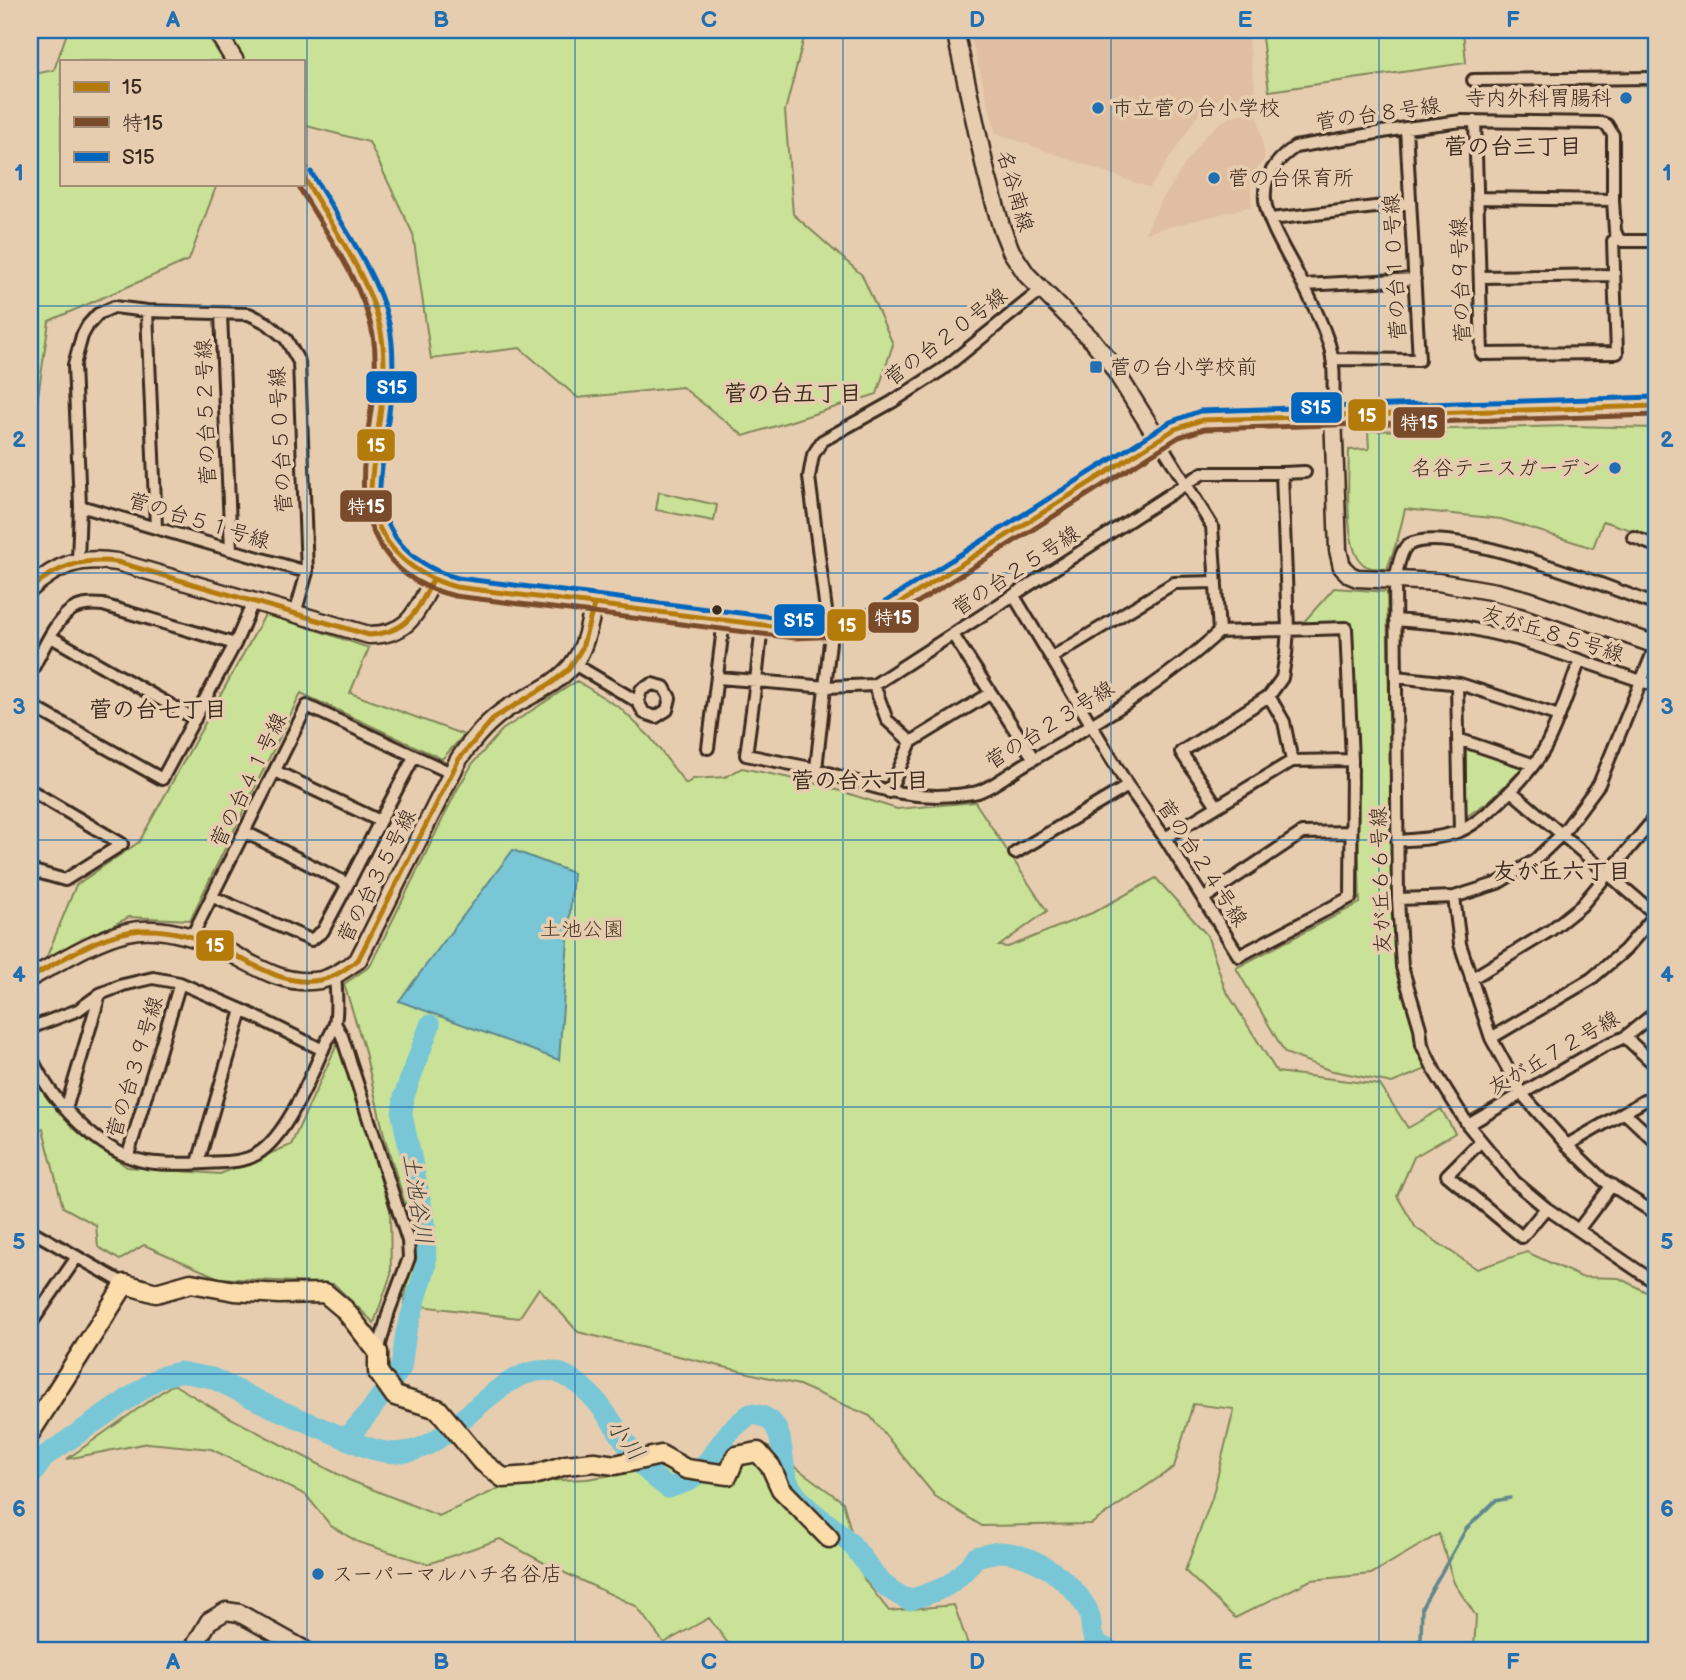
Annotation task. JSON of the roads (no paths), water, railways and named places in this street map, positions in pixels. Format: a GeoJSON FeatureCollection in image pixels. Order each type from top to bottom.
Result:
{"type":"FeatureCollection","features":[{"type":"Feature","properties":{"kind":"main road"},"geometry":{"type":"LineString","coordinates":[[30,1433],[125,1284],[156,1293],[191,1283],[257,1293],[325,1293],[344,1309],[378,1352],[378,1372],[395,1396],[438,1409],[481,1460],[503,1478],[531,1476],[566,1465],[594,1462],[615,1465],[661,1455],[701,1471],[728,1475],[736,1456],[758,1452],[771,1467],[781,1489],[830,1538]]}},
{"type":"Feature","properties":{"kind":"street"},"geometry":{"type":"LineString","coordinates":[[216,30],[233,60]]}},
{"type":"Feature","properties":{"kind":"street","name":"名谷南線"},"geometry":{"type":"LineString","coordinates":[[955,30],[986,172],[1011,251],[1027,275],[1093,341],[1158,439]]}},
{"type":"Feature","properties":{"kind":"street"},"geometry":{"type":"LineString","coordinates":[[1473,80],[1656,78]]}},
{"type":"Feature","properties":{"kind":"street","name":"菅の台８号線"},"geometry":{"type":"LineString","coordinates":[[1333,414],[1332,359],[1322,324],[1271,219],[1265,200],[1265,186],[1273,166],[1286,152],[1303,144],[1406,128],[1475,121],[1602,123],[1607,125],[1613,135],[1613,200],[1618,238]]}},
{"type":"Feature","properties":{"kind":"street","name":"菅の台９号線"},"geometry":{"type":"LineString","coordinates":[[1475,121],[1482,354],[1617,354],[1613,241],[1618,238]]}},
{"type":"Feature","properties":{"kind":"street","name":"菅の台１０号線"},"geometry":{"type":"LineString","coordinates":[[1332,359],[1419,359],[1406,128]]}},
{"type":"Feature","properties":{"kind":"street"},"geometry":{"type":"LineString","coordinates":[[304,178],[369,290],[384,338],[386,359],[371,491],[378,525],[392,550],[409,568],[433,580],[456,587],[724,621],[829,630],[853,626],[881,615],[1182,425],[1202,420],[1333,414],[1656,406]]}},
{"type":"Feature","properties":{"kind":"street"},"geometry":{"type":"LineString","coordinates":[[1477,198],[1613,200]]}},
{"type":"Feature","properties":{"kind":"street"},"geometry":{"type":"LineString","coordinates":[[1271,219],[1410,203]]}},
{"type":"Feature","properties":{"kind":"street"},"geometry":{"type":"LineString","coordinates":[[1618,238],[1622,241],[1656,241]]}},
{"type":"Feature","properties":{"kind":"street"},"geometry":{"type":"LineString","coordinates":[[1480,277],[1614,275]]}},
{"type":"Feature","properties":{"kind":"street"},"geometry":{"type":"LineString","coordinates":[[1304,285],[1415,279]]}},
{"type":"Feature","properties":{"kind":"street","name":"菅の台２０号線"},"geometry":{"type":"LineString","coordinates":[[829,630],[809,477],[813,455],[822,441],[892,402],[943,369],[1041,290]]}},
{"type":"Feature","properties":{"kind":"street","name":"菅の台５０号線"},"geometry":{"type":"LineString","coordinates":[[78,560],[80,506],[74,365],[88,325],[99,314],[114,307],[147,311],[248,314],[267,323],[286,338],[299,362],[307,572],[295,614]]}},
{"type":"Feature","properties":{"kind":"street"},"geometry":{"type":"LineString","coordinates":[[147,311],[156,527]]}},
{"type":"Feature","properties":{"kind":"street","name":"菅の台５２号線"},"geometry":{"type":"LineString","coordinates":[[221,314],[231,551]]}},
{"type":"Feature","properties":{"kind":"street"},"geometry":{"type":"LineString","coordinates":[[1333,414],[1338,550],[1342,567],[1357,578],[1472,587],[1514,596],[1656,645],[1599,784],[1562,834],[1534,861],[1498,883],[1454,897],[1398,899]]}},
{"type":"Feature","properties":{"kind":"street"},"geometry":{"type":"LineString","coordinates":[[1158,439],[1212,526],[1219,632]]}},
{"type":"Feature","properties":{"kind":"street","name":"菅の台２５号線"},"geometry":{"type":"LineString","coordinates":[[718,678],[827,687],[874,685],[1203,473],[1305,471]]}},
{"type":"Feature","properties":{"kind":"street"},"geometry":{"type":"LineString","coordinates":[[1217,806],[1181,752],[1269,696],[1282,678],[1288,629],[1282,473]]}},
{"type":"Feature","properties":{"kind":"street","name":"菅の台５１号線"},"geometry":{"type":"LineString","coordinates":[[80,506],[307,572]]}},
{"type":"Feature","properties":{"kind":"street"},"geometry":{"type":"LineString","coordinates":[[1633,537],[1656,546]]}},
{"type":"Feature","properties":{"kind":"street","name":"友が丘６６号線"},"geometry":{"type":"LineString","coordinates":[[1656,604],[1526,558],[1475,546],[1438,542],[1408,545],[1395,580],[1398,899],[1402,967],[1420,1028],[1422,1045],[1435,1072],[1468,1125],[1515,1182],[1546,1208],[1656,1283]]}},
{"type":"Feature","properties":{"kind":"street"},"geometry":{"type":"LineString","coordinates":[[30,589],[50,573],[78,560],[99,559],[369,635],[385,635],[412,621],[433,580]]}},
{"type":"Feature","properties":{"kind":"street"},"geometry":{"type":"LineString","coordinates":[[1051,658],[1174,583],[1216,582]]}},
{"type":"Feature","properties":{"kind":"street","name":"菅の台２４号線"},"geometry":{"type":"LineString","coordinates":[[1014,596],[1128,786],[1165,838],[1239,956],[1351,897],[1352,760],[1346,628],[1219,632]]}},
{"type":"Feature","properties":{"kind":"street"},"geometry":{"type":"LineString","coordinates":[[30,705],[162,779],[235,644],[253,602]]}},
{"type":"Feature","properties":{"kind":"street"},"geometry":{"type":"LineString","coordinates":[[30,674],[61,618],[74,608],[89,604],[103,605],[235,644]]}},
{"type":"Feature","properties":{"kind":"street"},"geometry":{"type":"LineString","coordinates":[[594,605],[581,651],[574,664],[638,702]]}},
{"type":"Feature","properties":{"kind":"street","name":"友が丘８５号線"},"geometry":{"type":"LineString","coordinates":[[1395,620],[1455,625],[1517,639],[1656,686]]}},
{"type":"Feature","properties":{"kind":"street"},"geometry":{"type":"LineString","coordinates":[[708,748],[724,621]]}},
{"type":"Feature","properties":{"kind":"street"},"geometry":{"type":"LineString","coordinates":[[762,625],[746,755],[816,769],[827,687],[829,630]]}},
{"type":"Feature","properties":{"kind":"street","name":"菅の台２３号線"},"geometry":{"type":"LineString","coordinates":[[816,769],[889,792],[921,797],[976,793],[1091,725],[1192,657],[1219,632]]}},
{"type":"Feature","properties":{"kind":"street"},"geometry":{"type":"LineString","coordinates":[[953,635],[1034,759]]}},
{"type":"Feature","properties":{"kind":"street"},"geometry":{"type":"LineString","coordinates":[[51,637],[195,719]]}},
{"type":"Feature","properties":{"kind":"street"},"geometry":{"type":"LineString","coordinates":[[1398,841],[1427,839],[1460,831],[1486,814],[1511,790],[1544,749],[1580,660]]}},
{"type":"Feature","properties":{"kind":"street","name":"菅の台３５号線"},"geometry":{"type":"LineString","coordinates":[[335,975],[358,960],[451,774],[472,742],[505,710],[558,678],[574,664]]}},
{"type":"Feature","properties":{"kind":"street"},"geometry":{"type":"LineString","coordinates":[[1396,677],[1457,684],[1559,716]]}},
{"type":"Feature","properties":{"kind":"street"},"geometry":{"type":"LineString","coordinates":[[1457,684],[1460,831]]}},
{"type":"Feature","properties":{"kind":"street"},"geometry":{"type":"LineString","coordinates":[[874,685],[887,720],[911,742]]}},
{"type":"Feature","properties":{"kind":"street"},"geometry":{"type":"LineString","coordinates":[[889,792],[911,742],[991,693]]}},
{"type":"Feature","properties":{"kind":"street"},"geometry":{"type":"LineString","coordinates":[[1269,696],[1284,722],[1292,761]]}},
{"type":"Feature","properties":{"kind":"street","name":"菅の台４１号線"},"geometry":{"type":"LineString","coordinates":[[191,938],[307,706],[451,774]]}},
{"type":"Feature","properties":{"kind":"street"},"geometry":{"type":"LineString","coordinates":[[1458,739],[1532,764]]}},
{"type":"Feature","properties":{"kind":"street"},"geometry":{"type":"LineString","coordinates":[[213,897],[311,940],[323,932],[414,757]]}},
{"type":"Feature","properties":{"kind":"street"},"geometry":{"type":"LineString","coordinates":[[1165,838],[1292,761],[1352,760]]}},
{"type":"Feature","properties":{"kind":"street"},"geometry":{"type":"LineString","coordinates":[[275,771],[380,821]]}},
{"type":"Feature","properties":{"kind":"street"},"geometry":{"type":"LineString","coordinates":[[1015,853],[1128,786]]}},
{"type":"Feature","properties":{"kind":"street"},"geometry":{"type":"LineString","coordinates":[[30,790],[122,844],[69,879],[31,874]]}},
{"type":"Feature","properties":{"kind":"street"},"geometry":{"type":"LineString","coordinates":[[1491,1038],[1591,979],[1625,950],[1656,915],[1511,790]]}},
{"type":"Feature","properties":{"kind":"street"},"geometry":{"type":"LineString","coordinates":[[1471,979],[1561,922],[1581,906],[1650,825],[1656,813]]}},
{"type":"Feature","properties":{"kind":"street"},"geometry":{"type":"LineString","coordinates":[[245,832],[348,884]]}},
{"type":"Feature","properties":{"kind":"street"},"geometry":{"type":"LineString","coordinates":[[1203,899],[1302,833],[1351,832]]}},
{"type":"Feature","properties":{"kind":"street"},"geometry":{"type":"LineString","coordinates":[[1454,897],[1460,944],[1491,1038],[1521,1093],[1567,1145],[1612,1185],[1656,1214]]}},
{"type":"Feature","properties":{"kind":"street"},"geometry":{"type":"LineString","coordinates":[[30,978],[89,947],[127,932],[168,932],[191,938],[219,947],[281,978],[304,981],[321,980],[335,975],[335,1023],[305,1090],[275,1139],[256,1155],[237,1161],[146,1161],[119,1152],[97,1137],[66,1109],[35,1067],[30,1054]]}},
{"type":"Feature","properties":{"kind":"street","name":"菅の台３９号線"},"geometry":{"type":"LineString","coordinates":[[30,1028],[78,1010],[100,994],[123,985],[153,978],[180,983],[128,1155]]}},
{"type":"Feature","properties":{"kind":"street"},"geometry":{"type":"LineString","coordinates":[[180,983],[323,1049]]}},
{"type":"Feature","properties":{"kind":"street"},"geometry":{"type":"LineString","coordinates":[[66,1109],[100,994]]}},
{"type":"Feature","properties":{"kind":"street"},"geometry":{"type":"LineString","coordinates":[[198,1163],[242,1010]]}},
{"type":"Feature","properties":{"kind":"street","name":"友が丘７２号線"},"geometry":{"type":"LineString","coordinates":[[1468,1125],[1625,1037],[1656,1012]]}},
{"type":"Feature","properties":{"kind":"street"},"geometry":{"type":"LineString","coordinates":[[335,1023],[342,1036],[408,1241],[409,1258],[389,1311],[378,1352]]}},
{"type":"Feature","properties":{"kind":"street"},"geometry":{"type":"LineString","coordinates":[[1625,1037],[1656,1066]]}},
{"type":"Feature","properties":{"kind":"street"},"geometry":{"type":"LineString","coordinates":[[1567,1145],[1656,1094]]}},
{"type":"Feature","properties":{"kind":"street"},"geometry":{"type":"LineString","coordinates":[[1625,1114],[1656,1142]]}},
{"type":"Feature","properties":{"kind":"street"},"geometry":{"type":"LineString","coordinates":[[1480,1142],[1447,1175],[1522,1237],[1546,1208]]}},
{"type":"Feature","properties":{"kind":"street"},"geometry":{"type":"LineString","coordinates":[[1578,1230],[1612,1185]]}},
{"type":"Feature","properties":{"kind":"street"},"geometry":{"type":"LineString","coordinates":[[30,1230],[125,1284]]}},
{"type":"Feature","properties":{"kind":"street"},"geometry":{"type":"LineString","coordinates":[[30,1325],[35,1307],[77,1257]]}},
{"type":"Feature","properties":{"kind":"street"},"geometry":{"type":"LineString","coordinates":[[192,1650],[209,1621],[226,1611],[239,1613],[305,1650]]}},
{"type":"Feature","properties":{"kind":"water"},"geometry":{"type":"Polygon","coordinates":[[[513,850],[573,873],[559,1060],[399,1001],[513,850]]]}},
{"type":"Feature","properties":{"kind":"waterway","name":"土池谷川"},"geometry":{"type":"LineString","coordinates":[[346,1439],[401,1368],[406,1332],[426,1266],[425,1222],[402,1115],[404,1096],[430,1025]]}},
{"type":"Feature","properties":{"kind":"waterway","name":"小川"},"geometry":{"type":"LineString","coordinates":[[30,1478],[45,1456],[160,1377],[180,1372],[212,1378],[361,1445],[382,1452],[396,1453],[418,1449],[435,1441],[507,1384],[525,1374],[545,1370],[564,1375],[587,1392],[607,1414],[640,1463],[668,1488],[689,1481],[699,1473],[730,1431],[750,1414],[763,1417],[772,1422],[777,1431],[786,1475],[796,1495],[852,1545],[888,1588],[909,1600],[947,1586],[961,1575],[976,1557],[999,1552],[1014,1554],[1039,1563],[1061,1578],[1086,1607],[1096,1641],[1110,1650]]}},
{"type":"Feature","properties":{"kind":"waterway"},"geometry":{"type":"LineString","coordinates":[[1408,1650],[1421,1639],[1422,1607],[1466,1529],[1495,1501],[1510,1498]]}},
{"type":"Feature","properties":{"kind":"place","name":"寺内外科胃腸科"},"geometry":{"type":"Point","coordinates":[1626,98]}},
{"type":"Feature","properties":{"kind":"place","name":"市立菅の台小学校"},"geometry":{"type":"Point","coordinates":[1098,108]}},
{"type":"Feature","properties":{"kind":"place","name":"菅の台保育所"},"geometry":{"type":"Point","coordinates":[1214,178]}},
{"type":"Feature","properties":{"kind":"place","name":"菅の台小学校前"},"geometry":{"type":"Point","coordinates":[1096,367]}},
{"type":"Feature","properties":{"kind":"place","name":"名谷テニスガーデン"},"geometry":{"type":"Point","coordinates":[1615,468]}},
{"type":"Feature","properties":{"kind":"place","name":"スーパーマルハチ名谷店"},"geometry":{"type":"Point","coordinates":[318,1574]}},
{"type":"Feature","properties":{"kind":"district","name":"菅の台三丁目"},"geometry":{"type":"Point","coordinates":[1513,147]}},
{"type":"Feature","properties":{"kind":"district","name":"菅の台五丁目"},"geometry":{"type":"Point","coordinates":[793,394]}},
{"type":"Feature","properties":{"kind":"district","name":"菅の台七丁目"},"geometry":{"type":"Point","coordinates":[158,710]}},
{"type":"Feature","properties":{"kind":"district","name":"菅の台六丁目"},"geometry":{"type":"Point","coordinates":[860,781]}},
{"type":"Feature","properties":{"kind":"district","name":"友が丘六丁目"},"geometry":{"type":"Point","coordinates":[1562,872]}},
{"type":"Feature","properties":{"kind":"park label","name":"土池公園"},"geometry":{"type":"Point","coordinates":[582,929]}}]}
